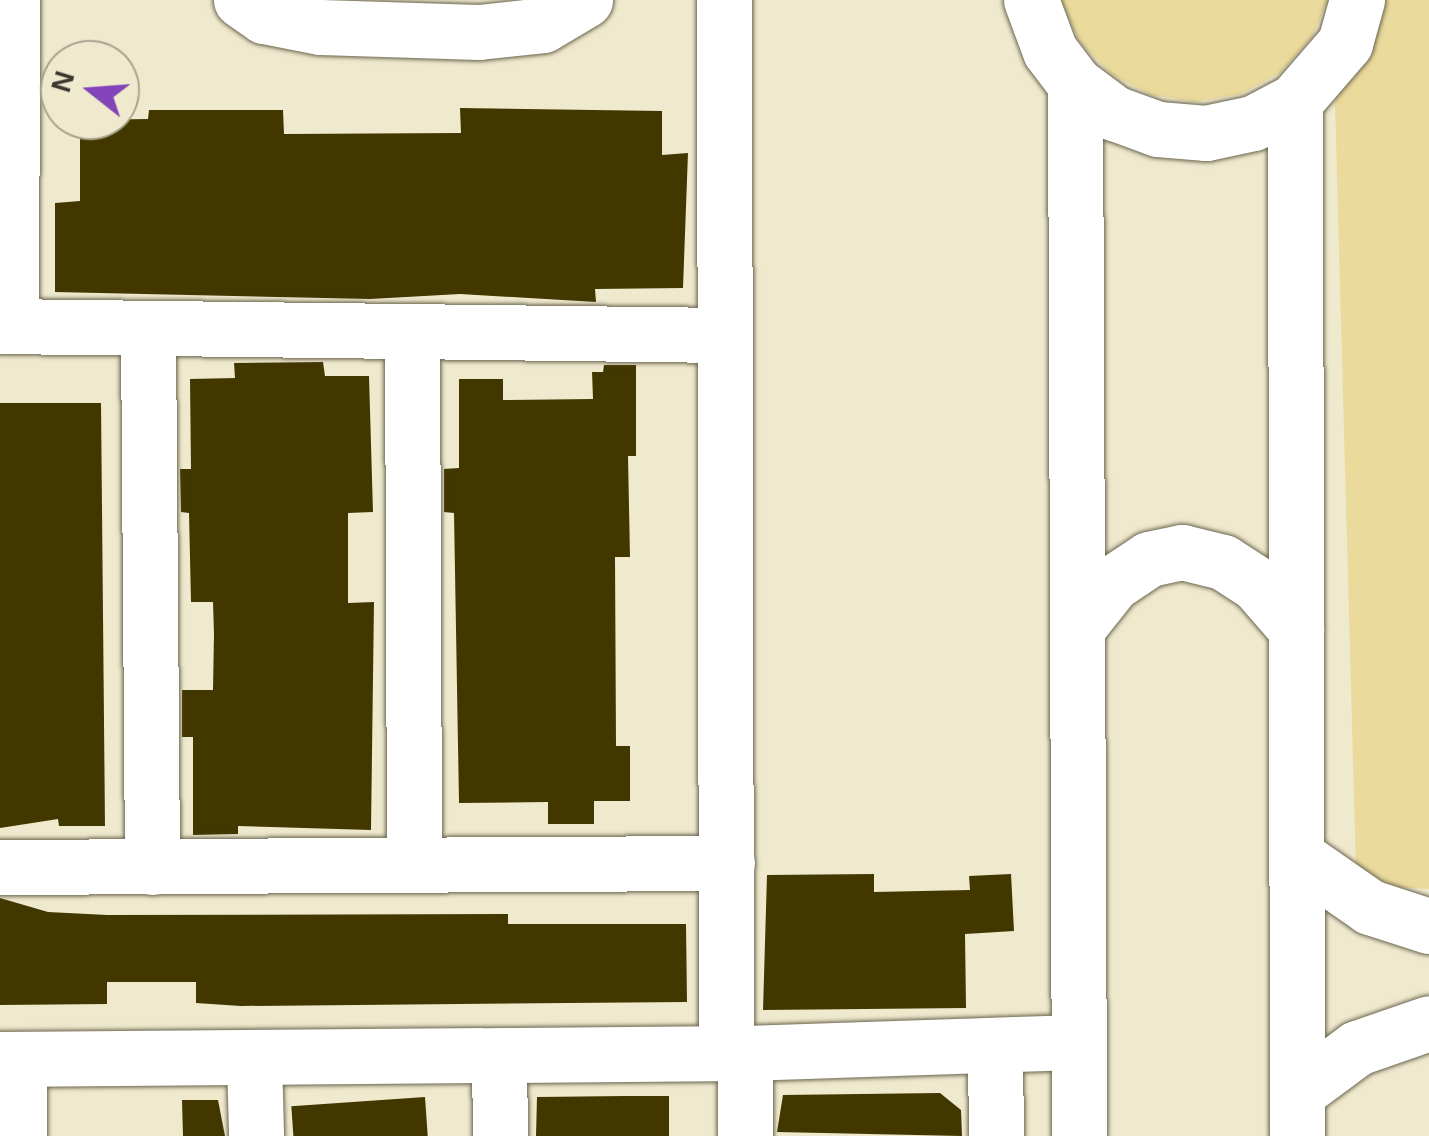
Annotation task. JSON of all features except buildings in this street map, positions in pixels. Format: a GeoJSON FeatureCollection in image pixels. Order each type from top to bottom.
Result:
{"type":"FeatureCollection","features":[{"type":"Feature","properties":{"kind":"street"},"geometry":{"type":"LineString","coordinates":[[12,0],[5,326],[148,331],[725,335]]}},
{"type":"Feature","properties":{"kind":"street"},"geometry":{"type":"LineString","coordinates":[[241,0],[264,16],[320,27],[479,32],[543,25],[585,0]]}},
{"type":"Feature","properties":{"kind":"street"},"geometry":{"type":"LineString","coordinates":[[724,0],[727,862],[736,1053],[746,1136]]}},
{"type":"Feature","properties":{"kind":"street"},"geometry":{"type":"LineString","coordinates":[[1023,4],[1050,51],[1076,84],[1129,118],[1158,130],[1206,134],[1253,123],[1295,101],[1345,44],[1357,0]]}},
{"type":"Feature","properties":{"kind":"street"},"geometry":{"type":"LineString","coordinates":[[1076,84],[1079,1136]]}},
{"type":"Feature","properties":{"kind":"street"},"geometry":{"type":"LineString","coordinates":[[1295,101],[1298,1114]]}},
{"type":"Feature","properties":{"kind":"street"},"geometry":{"type":"LineString","coordinates":[[148,331],[152,867]]}},
{"type":"Feature","properties":{"kind":"street"},"geometry":{"type":"LineString","coordinates":[[412,332],[414,862]]}},
{"type":"Feature","properties":{"kind":"street"},"geometry":{"type":"LineString","coordinates":[[1078,627],[1113,583],[1150,558],[1182,552],[1223,562],[1257,584],[1296,629]]}},
{"type":"Feature","properties":{"kind":"street"},"geometry":{"type":"LineString","coordinates":[[1298,857],[1370,907],[1429,926]]}},
{"type":"Feature","properties":{"kind":"street"},"geometry":{"type":"LineString","coordinates":[[0,868],[727,862]]}},
{"type":"Feature","properties":{"kind":"street"},"geometry":{"type":"LineString","coordinates":[[1298,1114],[1357,1048],[1429,1023]]}},
{"type":"Feature","properties":{"kind":"street"},"geometry":{"type":"LineString","coordinates":[[18,1136],[9,1059],[736,1053],[1077,1042]]}},
{"type":"Feature","properties":{"kind":"street"},"geometry":{"type":"LineString","coordinates":[[995,1046],[996,1136]]}},
{"type":"Feature","properties":{"kind":"street"},"geometry":{"type":"LineString","coordinates":[[499,1055],[500,1136]]}},
{"type":"Feature","properties":{"kind":"street"},"geometry":{"type":"LineString","coordinates":[[254,1056],[256,1136]]}},
{"type":"Feature","properties":{"kind":"shaded area"},"geometry":{"type":"Polygon","coordinates":[[[1061,0],[1328,0],[1312,37],[1281,72],[1241,94],[1196,102],[1151,95],[1111,74],[1079,41],[1061,0]]]}},
{"type":"Feature","properties":{"kind":"shaded area"},"geometry":{"type":"Polygon","coordinates":[[[1376,0],[1429,0],[1429,889],[1395,887],[1356,869],[1335,102],[1376,0]]]}}]}
